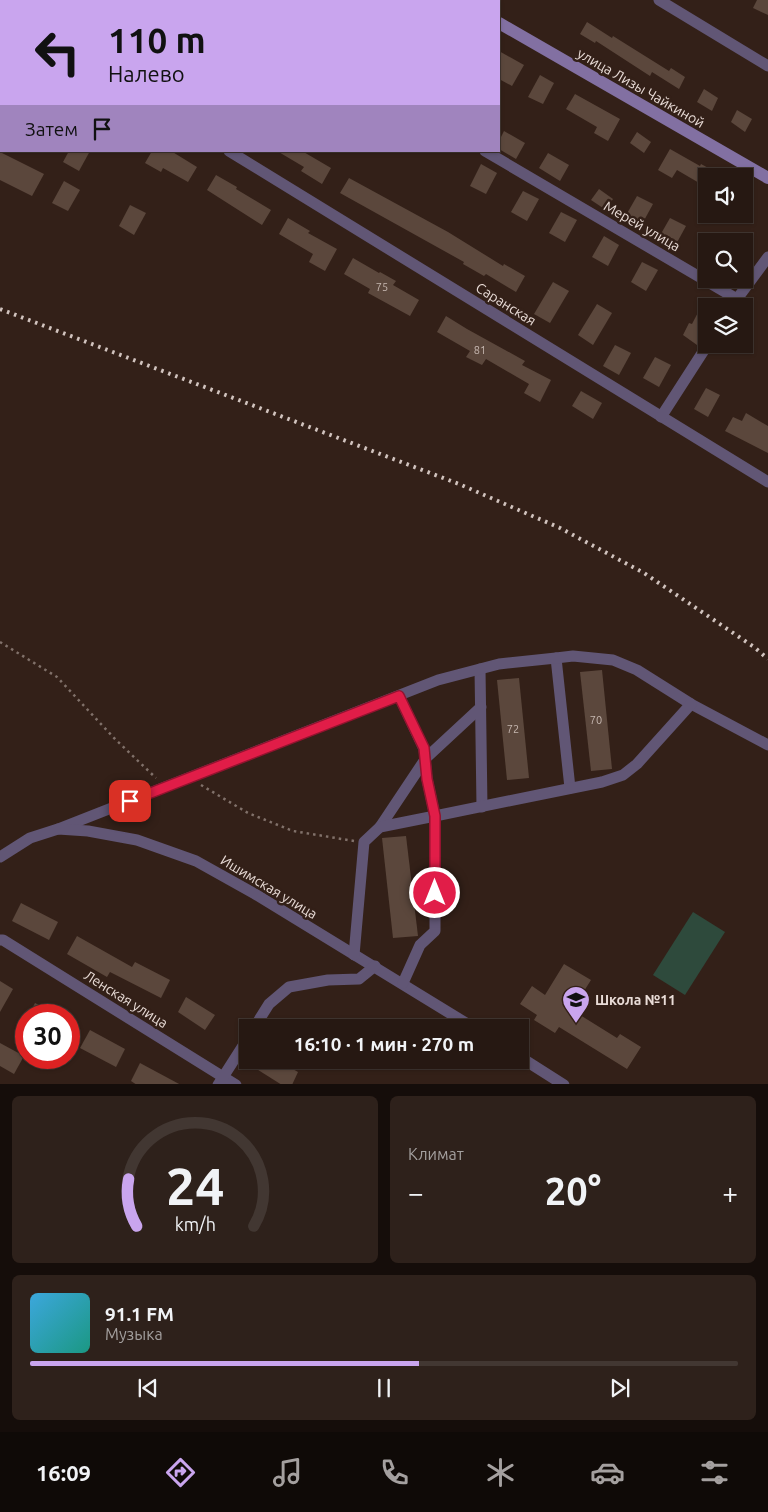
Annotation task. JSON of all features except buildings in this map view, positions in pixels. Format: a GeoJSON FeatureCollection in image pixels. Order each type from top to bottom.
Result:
{"type":"FeatureCollection","features":[{"type":"Feature","properties":{"kind":"street"},"geometry":{"type":"LineString","coordinates":[[659,0],[768,66]]}},
{"type":"Feature","properties":{"kind":"street","name":"улица Лизы Чайкиной"},"geometry":{"type":"LineString","coordinates":[[500,24],[768,178]]}},
{"type":"Feature","properties":{"kind":"street","name":"Саранская"},"geometry":{"type":"LineString","coordinates":[[231,152],[768,482]]}},
{"type":"Feature","properties":{"kind":"street","name":"Мерей улица"},"geometry":{"type":"LineString","coordinates":[[487,152],[727,298]]}},
{"type":"Feature","properties":{"kind":"street","name":"Мерей улица"},"geometry":{"type":"LineString","coordinates":[[739,298],[768,257]]}},
{"type":"Feature","properties":{"kind":"street"},"geometry":{"type":"LineString","coordinates":[[661,417],[702,353]]}},
{"type":"Feature","properties":{"kind":"street"},"geometry":{"type":"LineString","coordinates":[[58,830],[438,680],[499,664],[573,656],[613,660],[637,670],[692,704],[768,745]]}},
{"type":"Feature","properties":{"kind":"street"},"geometry":{"type":"LineString","coordinates":[[556,658],[570,788]]}},
{"type":"Feature","properties":{"kind":"street"},"geometry":{"type":"LineString","coordinates":[[480,669],[482,807]]}},
{"type":"Feature","properties":{"kind":"street"},"geometry":{"type":"LineString","coordinates":[[399,696],[424,748],[427,779],[435,816],[435,931],[420,945],[403,983]]}},
{"type":"Feature","properties":{"kind":"street"},"geometry":{"type":"LineString","coordinates":[[380,827],[602,782],[622,775],[630,770],[692,704]]}},
{"type":"Feature","properties":{"kind":"street"},"geometry":{"type":"LineString","coordinates":[[354,955],[364,842],[380,827],[426,758],[481,707]]}},
{"type":"Feature","properties":{"kind":"street","name":"Ишимская улица"},"geometry":{"type":"LineString","coordinates":[[0,857],[30,838],[58,830],[88,831],[137,840],[196,862],[256,894],[460,1019]]}},
{"type":"Feature","properties":{"kind":"street","name":"Ленская улица"},"geometry":{"type":"LineString","coordinates":[[0,940],[3,940],[220,1081],[236,1084]]}},
{"type":"Feature","properties":{"kind":"street"},"geometry":{"type":"LineString","coordinates":[[260,1019],[269,1004],[289,988],[328,980],[359,979],[375,966]]}},
{"type":"Feature","properties":{"kind":"street"},"geometry":{"type":"LineString","coordinates":[[220,1081],[239,1052]]}},
{"type":"Feature","properties":{"kind":"street"},"geometry":{"type":"LineString","coordinates":[[529,1063],[564,1084]]}},
{"type":"Feature","properties":{"kind":"path"},"geometry":{"type":"LineString","coordinates":[[0,642],[57,677],[114,738],[166,787]]}},
{"type":"Feature","properties":{"kind":"path"},"geometry":{"type":"LineString","coordinates":[[189,778],[248,813],[293,831],[364,842]]}},
{"type":"Feature","properties":{"kind":"green space"},"geometry":{"type":"Polygon","coordinates":[[[693,912],[725,932],[685,995],[653,975],[693,912]]]}},
{"type":"Feature","properties":{"kind":"railway"},"geometry":{"type":"LineString","coordinates":[[0,309],[459,484],[560,528],[644,573],[754,647],[768,659]]}},
{"type":"Feature","properties":{"kind":"place","name":"Школа №11"},"geometry":{"type":"Point","coordinates":[576,1024]}},
{"type":"Feature","properties":{"kind":"route"},"geometry":{"type":"LineString","coordinates":[[130,801],[399,696],[424,748],[426,758],[427,779],[435,816],[435,893]]}}]}
